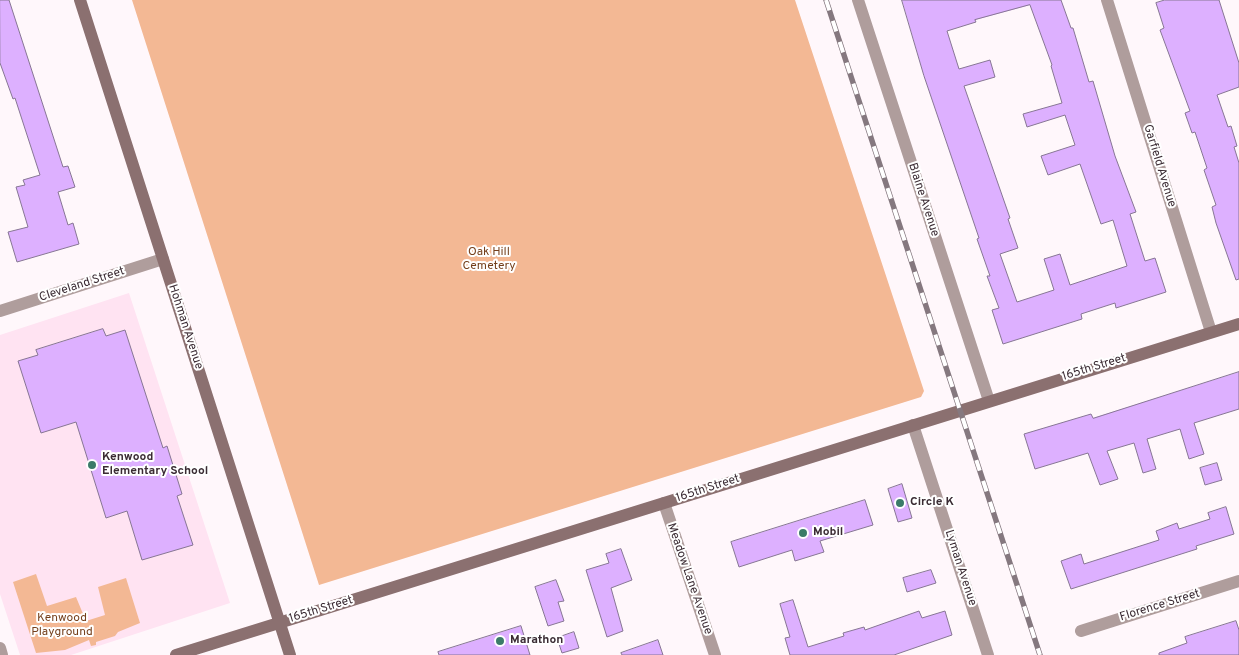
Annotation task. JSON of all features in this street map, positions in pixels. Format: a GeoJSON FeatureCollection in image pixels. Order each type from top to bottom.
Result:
{"type":"FeatureCollection","features":[{"type":"Feature","properties":{"kind":"main road","name":"Hohman Avenue"},"geometry":{"type":"LineString","coordinates":[[80,0],[290,655]]}},
{"type":"Feature","properties":{"kind":"main road","name":"165th Street"},"geometry":{"type":"LineString","coordinates":[[176,655],[1239,324]]}},
{"type":"Feature","properties":{"kind":"street","name":"Blaine Avenue"},"geometry":{"type":"LineString","coordinates":[[858,0],[989,401]]}},
{"type":"Feature","properties":{"kind":"street","name":"Garfield Avenue"},"geometry":{"type":"LineString","coordinates":[[1107,0],[1211,332]]}},
{"type":"Feature","properties":{"kind":"street","name":"Cleveland Street"},"geometry":{"type":"LineString","coordinates":[[0,311],[163,259]]}},
{"type":"Feature","properties":{"kind":"street","name":"Lyman Avenue"},"geometry":{"type":"LineString","coordinates":[[913,425],[988,655]]}},
{"type":"Feature","properties":{"kind":"street","name":"Meadow Lane Avenue"},"geometry":{"type":"LineString","coordinates":[[664,503],[714,655]]}},
{"type":"Feature","properties":{"kind":"street","name":"Florence Street"},"geometry":{"type":"LineString","coordinates":[[1081,631],[1239,581]]}},
{"type":"Feature","properties":{"kind":"street"},"geometry":{"type":"LineString","coordinates":[[0,648],[2,655]]}},
{"type":"Feature","properties":{"kind":"shaded area","name":"Kenwood Elementary School"},"geometry":{"type":"Polygon","coordinates":[[[129,293],[230,603],[71,655],[20,655],[0,594],[0,335],[129,293]]]}},
{"type":"Feature","properties":{"kind":"green space","name":"Oak Hill Cemetery"},"geometry":{"type":"Polygon","coordinates":[[[132,0],[795,0],[924,391],[921,397],[319,585],[132,0]]]}},
{"type":"Feature","properties":{"kind":"green space","name":"Kenwood Playground"},"geometry":{"type":"Polygon","coordinates":[[[36,574],[47,606],[76,597],[86,621],[105,615],[98,587],[126,578],[140,623],[118,632],[115,636],[96,642],[96,645],[91,646],[89,640],[65,650],[36,653],[13,582],[36,574]]]}},
{"type":"Feature","properties":{"kind":"building"},"geometry":{"type":"Polygon","coordinates":[[[0,0],[9,0],[63,167],[68,166],[75,187],[58,192],[68,225],[73,223],[79,244],[17,262],[8,232],[28,227],[16,187],[25,185],[23,180],[40,175],[15,98],[13,99],[0,63],[0,0]]]}},
{"type":"Feature","properties":{"kind":"building"},"geometry":{"type":"Polygon","coordinates":[[[902,0],[1061,0],[1071,28],[1073,28],[1089,82],[1093,81],[1115,156],[1136,212],[1130,214],[1145,261],[1155,258],[1166,292],[1116,308],[1115,303],[1081,314],[1082,319],[1003,344],[992,310],[999,308],[987,276],[990,276],[977,239],[979,238],[924,76],[902,0]],[[1030,5],[975,20],[976,22],[947,31],[959,69],[990,60],[995,77],[964,86],[1010,218],[1008,219],[1018,248],[1000,254],[1017,302],[1054,290],[1044,259],[1060,254],[1070,285],[1127,266],[1113,220],[1101,224],[1080,164],[1048,175],[1041,156],[1075,145],[1065,115],[1027,127],[1023,114],[1062,103],[1052,65],[1030,5]]]}},
{"type":"Feature","properties":{"kind":"building"},"geometry":{"type":"Polygon","coordinates":[[[1165,0],[1219,0],[1239,63],[1239,87],[1217,95],[1228,127],[1231,126],[1237,146],[1234,147],[1239,163],[1239,279],[1236,280],[1216,223],[1212,207],[1216,205],[1204,170],[1207,168],[1195,132],[1192,133],[1185,113],[1190,111],[1160,30],[1164,28],[1156,3],[1165,0]]]}},
{"type":"Feature","properties":{"kind":"building"},"geometry":{"type":"Polygon","coordinates":[[[103,329],[106,336],[125,330],[163,448],[167,446],[182,494],[177,496],[193,545],[142,560],[127,511],[106,518],[76,422],[41,433],[18,361],[38,355],[36,350],[103,329]]]}},
{"type":"Feature","properties":{"kind":"building"},"geometry":{"type":"Polygon","coordinates":[[[1239,372],[1239,409],[1194,423],[1204,454],[1189,459],[1180,429],[1147,439],[1156,469],[1143,473],[1134,443],[1107,451],[1118,479],[1100,485],[1088,453],[1035,469],[1024,434],[1091,414],[1093,418],[1239,372]]]}},
{"type":"Feature","properties":{"kind":"building"},"geometry":{"type":"Polygon","coordinates":[[[1217,463],[1222,480],[1205,485],[1200,468],[1217,463]]]}},
{"type":"Feature","properties":{"kind":"building","name":"Circle K"},"geometry":{"type":"Polygon","coordinates":[[[902,484],[912,518],[898,522],[888,489],[902,484]]]}},
{"type":"Feature","properties":{"kind":"building","name":"Mobil"},"geometry":{"type":"Polygon","coordinates":[[[865,500],[873,525],[820,541],[824,552],[795,561],[792,550],[739,567],[731,542],[865,500]]]}},
{"type":"Feature","properties":{"kind":"building"},"geometry":{"type":"Polygon","coordinates":[[[1226,507],[1234,534],[1196,546],[1197,549],[1071,589],[1061,561],[1081,554],[1084,564],[1159,540],[1156,531],[1177,523],[1179,529],[1210,519],[1208,513],[1226,507]]]}},
{"type":"Feature","properties":{"kind":"building"},"geometry":{"type":"Polygon","coordinates":[[[621,549],[632,580],[611,588],[623,631],[607,637],[586,570],[609,563],[606,554],[621,549]]]}},
{"type":"Feature","properties":{"kind":"building"},"geometry":{"type":"Polygon","coordinates":[[[931,570],[936,583],[907,592],[903,578],[931,570]]]}},
{"type":"Feature","properties":{"kind":"building"},"geometry":{"type":"Polygon","coordinates":[[[556,580],[564,601],[558,602],[564,621],[548,626],[535,587],[556,580]]]}},
{"type":"Feature","properties":{"kind":"building"},"geometry":{"type":"Polygon","coordinates":[[[793,600],[808,647],[844,636],[843,633],[864,627],[865,630],[919,611],[922,618],[945,611],[952,635],[894,655],[790,655],[785,638],[790,637],[780,604],[793,600]]]}},
{"type":"Feature","properties":{"kind":"building"},"geometry":{"type":"Polygon","coordinates":[[[1236,621],[1239,630],[1239,655],[1159,655],[1159,653],[1187,643],[1185,637],[1236,621]]]}},
{"type":"Feature","properties":{"kind":"building","name":"Marathon"},"geometry":{"type":"Polygon","coordinates":[[[521,626],[530,655],[439,655],[438,652],[521,626]]]}},
{"type":"Feature","properties":{"kind":"building"},"geometry":{"type":"Polygon","coordinates":[[[574,632],[579,648],[562,653],[557,638],[574,632]]]}},
{"type":"Feature","properties":{"kind":"building"},"geometry":{"type":"Polygon","coordinates":[[[658,640],[663,655],[622,655],[621,653],[658,640]]]}},
{"type":"Feature","properties":{"kind":"railway"},"geometry":{"type":"LineString","coordinates":[[826,0],[1040,655]]}},
{"type":"Feature","properties":{"kind":"place","name":"Kenwood Elementary School"},"geometry":{"type":"Point","coordinates":[92,465]}},
{"type":"Feature","properties":{"kind":"place","name":"Circle K"},"geometry":{"type":"Point","coordinates":[900,503]}},
{"type":"Feature","properties":{"kind":"place","name":"Mobil"},"geometry":{"type":"Point","coordinates":[803,533]}},
{"type":"Feature","properties":{"kind":"place","name":"Marathon"},"geometry":{"type":"Point","coordinates":[500,641]}}]}
